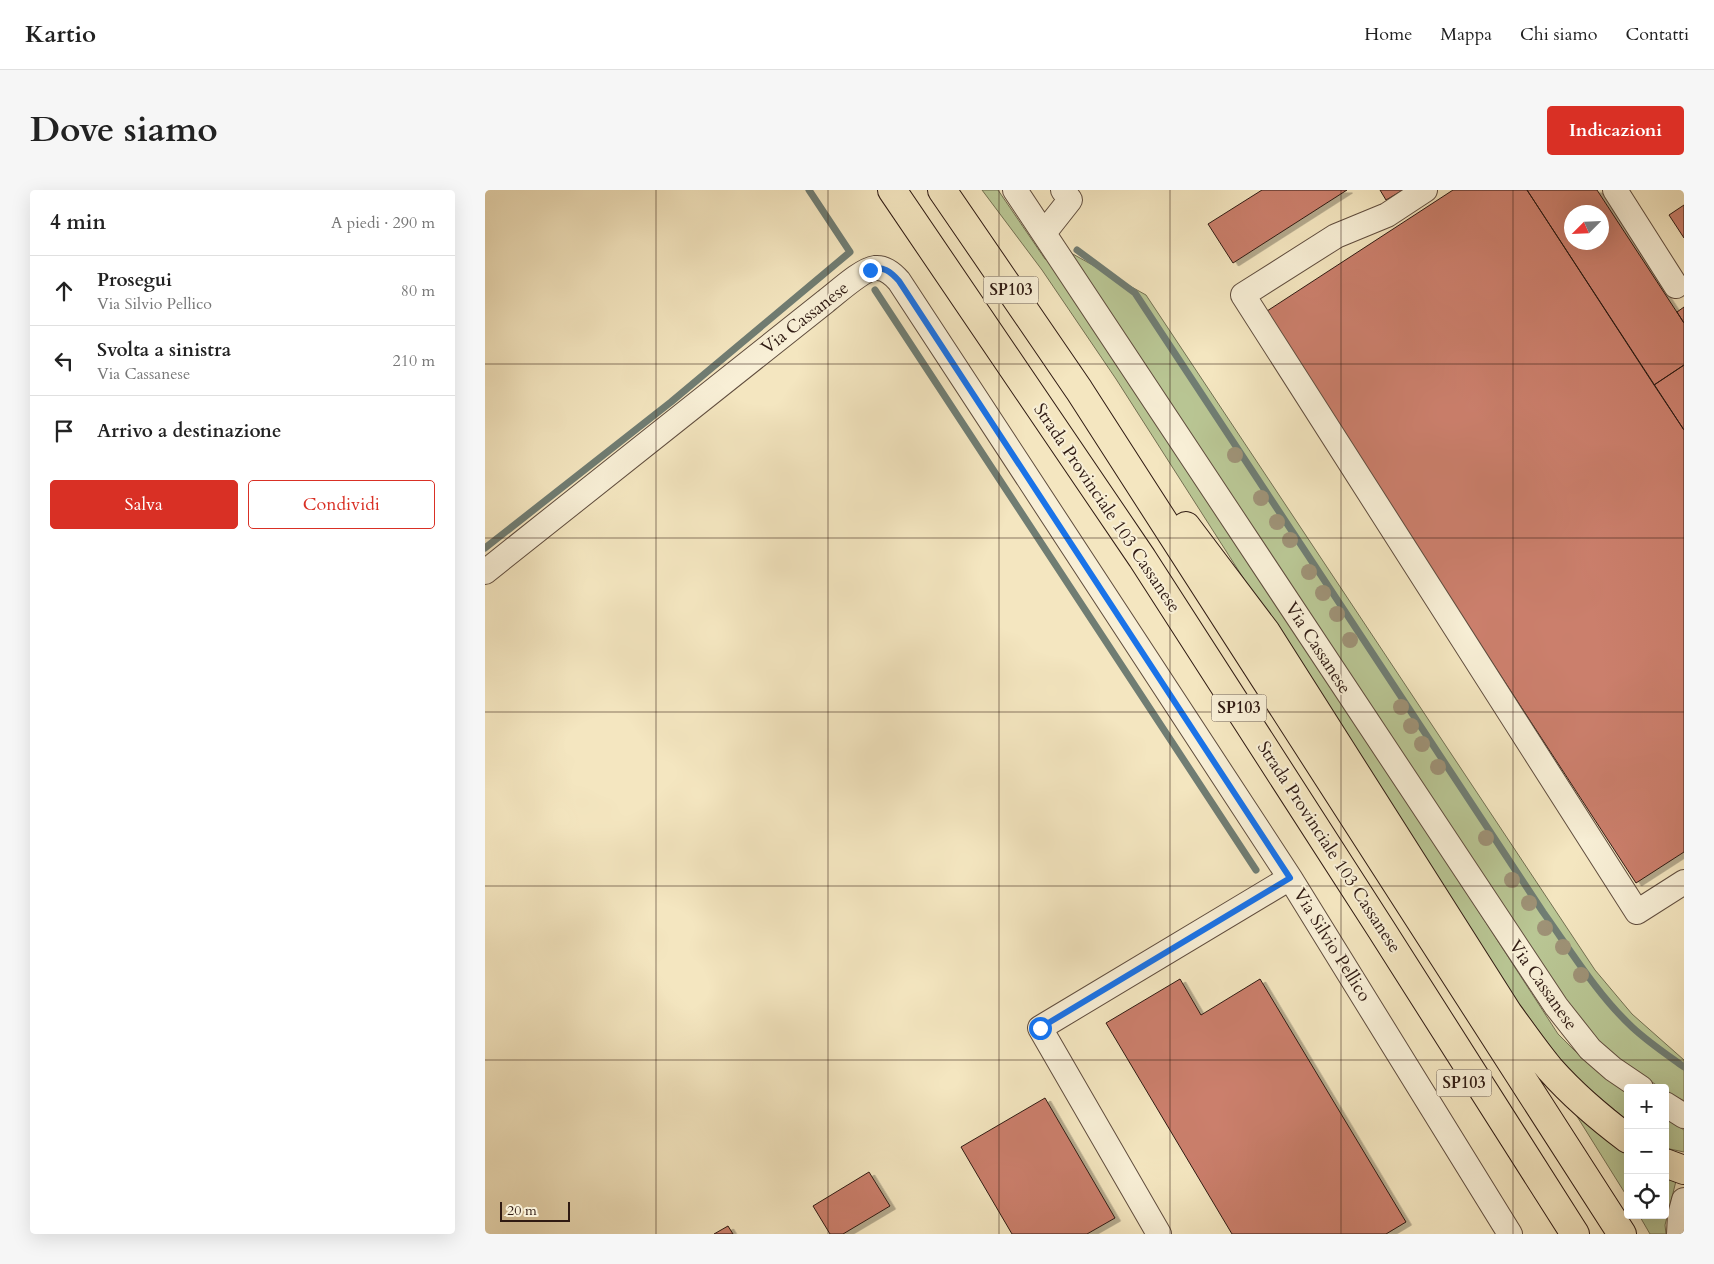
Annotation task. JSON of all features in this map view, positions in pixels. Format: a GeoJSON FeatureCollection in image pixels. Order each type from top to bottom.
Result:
{"type":"FeatureCollection","features":[{"type":"Feature","properties":{"kind":"highway","name":"Strada Provinciale 103 Cassanese"},"geometry":{"type":"LineString","coordinates":[[942,190],[1079,390],[1622,1234]]}},
{"type":"Feature","properties":{"kind":"highway","name":"Strada Provinciale 103 Cassanese"},"geometry":{"type":"LineString","coordinates":[[893,191],[1143,558],[1575,1234]]}},
{"type":"Feature","properties":{"kind":"highway","name":"SP103"},"geometry":{"type":"LineString","coordinates":[[1079,390],[1187,526],[1266,632],[1513,1019],[1550,1068],[1603,1120],[1624,1136]]}},
{"type":"Feature","properties":{"kind":"highway","name":"SP103"},"geometry":{"type":"LineString","coordinates":[[1381,929],[1480,1111],[1553,1234]]}},
{"type":"Feature","properties":{"kind":"highway"},"geometry":{"type":"LineString","coordinates":[[1669,1164],[1684,1170]]}},
{"type":"Feature","properties":{"kind":"street","name":"Via Cassanese"},"geometry":{"type":"LineString","coordinates":[[1015,190],[1556,1006],[1590,1049],[1613,1069],[1635,1084]]}},
{"type":"Feature","properties":{"kind":"street"},"geometry":{"type":"LineString","coordinates":[[1044,233],[1070,200],[1063,190]]}},
{"type":"Feature","properties":{"kind":"street"},"geometry":{"type":"LineString","coordinates":[[1425,190],[1387,215],[1336,236],[1243,295],[1637,912],[1684,882]]}},
{"type":"Feature","properties":{"kind":"street"},"geometry":{"type":"LineString","coordinates":[[1615,190],[1676,286]]}},
{"type":"Feature","properties":{"kind":"street","name":"Via Cassanese"},"geometry":{"type":"LineString","coordinates":[[485,572],[865,272],[875,268],[885,269],[894,275],[904,289],[1290,878]]}},
{"type":"Feature","properties":{"kind":"street","name":"Via Silvio Pellico"},"geometry":{"type":"LineString","coordinates":[[1159,1234],[1040,1028],[1290,878],[1510,1234]]}},
{"type":"Feature","properties":{"kind":"street"},"geometry":{"type":"LineString","coordinates":[[1669,1107],[1684,1116]]}},
{"type":"Feature","properties":{"kind":"street"},"geometry":{"type":"LineString","coordinates":[[1679,1234],[1680,1215],[1684,1200]]}},
{"type":"Feature","properties":{"kind":"green space"},"geometry":{"type":"Polygon","coordinates":[[[982,190],[998,190],[1045,259],[1060,264],[1558,1034],[1582,1058],[1624,1091],[1624,1118],[1580,1081],[1559,1058],[1494,970],[1116,379],[1042,270],[982,190]]]}},
{"type":"Feature","properties":{"kind":"green space"},"geometry":{"type":"Polygon","coordinates":[[[1071,253],[1146,295],[1595,970],[1632,1014],[1684,1060],[1684,1101],[1669,1093],[1669,1084],[1655,1084],[1609,1054],[1575,1021],[1071,253]]]}},
{"type":"Feature","properties":{"kind":"green space"},"geometry":{"type":"Polygon","coordinates":[[[1568,1102],[1624,1140],[1624,1192],[1568,1102]]]}},
{"type":"Feature","properties":{"kind":"green space"},"geometry":{"type":"Polygon","coordinates":[[[1669,1121],[1684,1130],[1684,1152],[1669,1149],[1669,1121]]]}},
{"type":"Feature","properties":{"kind":"green space"},"geometry":{"type":"Polygon","coordinates":[[[1669,1172],[1677,1177],[1669,1209],[1669,1172]]]}},
{"type":"Feature","properties":{"kind":"green space"},"geometry":{"type":"Polygon","coordinates":[[[1641,1219],[1666,1219],[1666,1234],[1650,1234],[1641,1219]]]}},
{"type":"Feature","properties":{"kind":"building"},"geometry":{"type":"Polygon","coordinates":[[[1262,190],[1347,190],[1233,263],[1208,224],[1262,190]]]}},
{"type":"Feature","properties":{"kind":"building"},"geometry":{"type":"Polygon","coordinates":[[[1380,190],[1403,190],[1386,200],[1380,190]]]}},
{"type":"Feature","properties":{"kind":"building"},"geometry":{"type":"Polygon","coordinates":[[[1453,190],[1527,190],[1564,247],[1564,250],[1566,250],[1684,430],[1684,852],[1636,883],[1264,313],[1453,190]]]}},
{"type":"Feature","properties":{"kind":"building"},"geometry":{"type":"Polygon","coordinates":[[[1527,190],[1597,190],[1607,205],[1564,205],[1564,247],[1527,190]]]}},
{"type":"Feature","properties":{"kind":"building"},"geometry":{"type":"Polygon","coordinates":[[[1684,205],[1684,238],[1669,215],[1684,205]]]}},
{"type":"Feature","properties":{"kind":"building"},"geometry":{"type":"Polygon","coordinates":[[[1609,208],[1684,323],[1684,365],[1654,385],[1566,250],[1609,250],[1609,208]]]}},
{"type":"Feature","properties":{"kind":"building"},"geometry":{"type":"Polygon","coordinates":[[[1684,307],[1684,323],[1677,312],[1684,307]]]}},
{"type":"Feature","properties":{"kind":"building"},"geometry":{"type":"Polygon","coordinates":[[[1684,365],[1684,430],[1654,385],[1684,365]]]}},
{"type":"Feature","properties":{"kind":"building"},"geometry":{"type":"Polygon","coordinates":[[[1180,979],[1201,1015],[1260,979],[1406,1222],[1386,1234],[1232,1234],[1106,1023],[1180,979]]]}},
{"type":"Feature","properties":{"kind":"building"},"geometry":{"type":"Polygon","coordinates":[[[1045,1098],[1115,1218],[1087,1234],[1012,1234],[961,1147],[1045,1098]]]}},
{"type":"Feature","properties":{"kind":"building"},"geometry":{"type":"Polygon","coordinates":[[[869,1172],[890,1206],[843,1234],[830,1234],[813,1206],[869,1172]]]}},
{"type":"Feature","properties":{"kind":"building"},"geometry":{"type":"Polygon","coordinates":[[[728,1226],[733,1234],[714,1234],[728,1226]]]}},
{"type":"Feature","properties":{"kind":"waterway"},"geometry":{"type":"LineString","coordinates":[[485,548],[671,402],[850,252],[809,190]]}},
{"type":"Feature","properties":{"kind":"waterway"},"geometry":{"type":"LineString","coordinates":[[1077,250],[1135,293],[1543,912],[1585,972],[1607,1001],[1632,1027],[1684,1067]]}},
{"type":"Feature","properties":{"kind":"waterway"},"geometry":{"type":"LineString","coordinates":[[875,290],[1256,870]]}},
{"type":"Feature","properties":{"kind":"route"},"geometry":{"type":"LineString","coordinates":[[870,270],[875,268],[885,269],[899,281],[1290,878],[1040,1028]]}}]}
